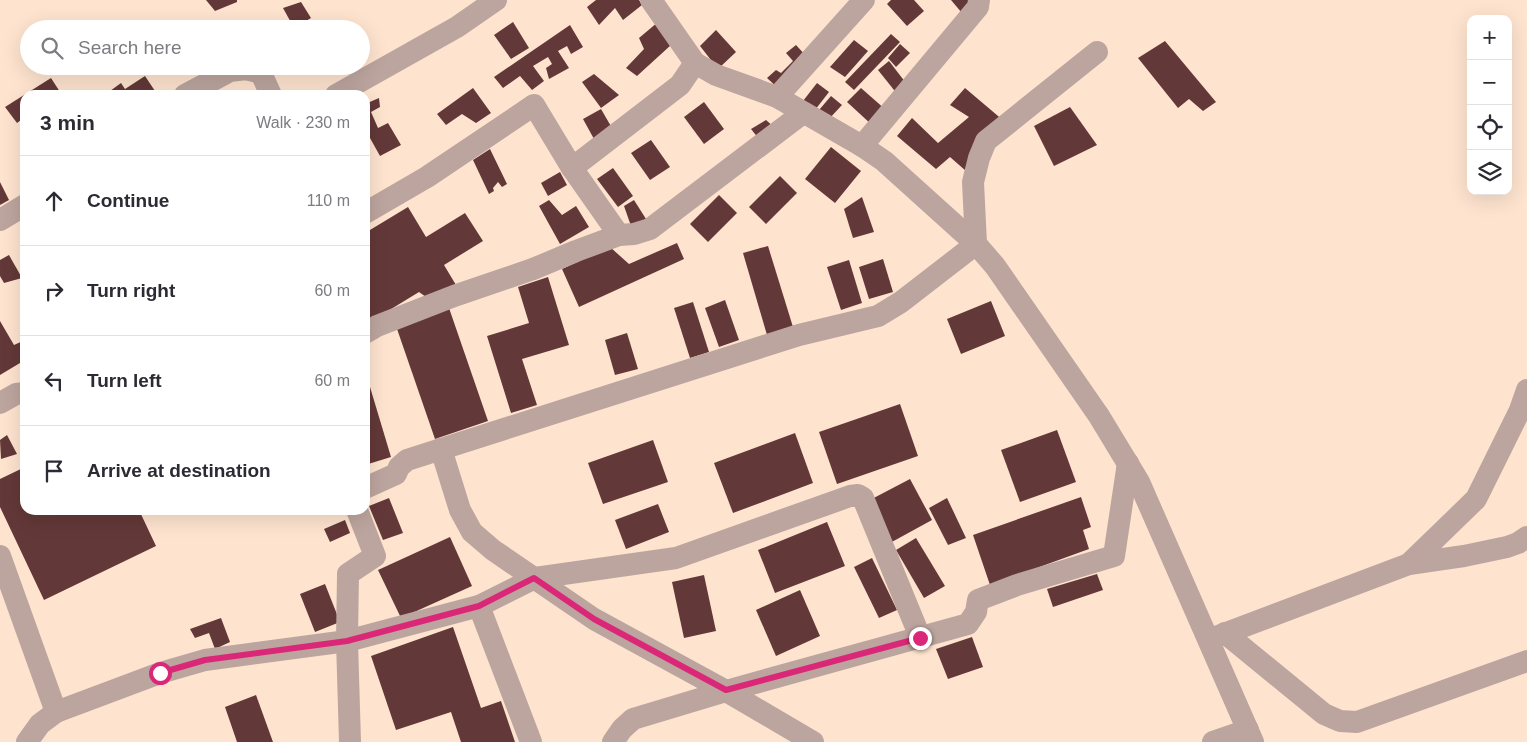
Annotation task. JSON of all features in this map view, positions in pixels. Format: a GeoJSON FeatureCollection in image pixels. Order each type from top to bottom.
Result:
{"type":"FeatureCollection","features":[{"type":"Feature","properties":{"kind":"street"},"geometry":{"type":"LineString","coordinates":[[345,90],[456,27],[496,0]]}},
{"type":"Feature","properties":{"kind":"street"},"geometry":{"type":"LineString","coordinates":[[651,0],[695,63],[716,75],[777,97],[862,146],[884,161],[976,244],[995,266],[1099,416],[1128,463],[1217,636],[1250,736],[1213,742]]}},
{"type":"Feature","properties":{"kind":"street"},"geometry":{"type":"LineString","coordinates":[[777,97],[864,0]]}},
{"type":"Feature","properties":{"kind":"street"},"geometry":{"type":"LineString","coordinates":[[862,146],[978,7],[979,0]]}},
{"type":"Feature","properties":{"kind":"street"},"geometry":{"type":"LineString","coordinates":[[976,244],[973,182],[986,140],[1097,52]]}},
{"type":"Feature","properties":{"kind":"street"},"geometry":{"type":"LineString","coordinates":[[572,168],[680,85],[695,63]]}},
{"type":"Feature","properties":{"kind":"street"},"geometry":{"type":"LineString","coordinates":[[195,90],[223,75]]}},
{"type":"Feature","properties":{"kind":"street"},"geometry":{"type":"LineString","coordinates":[[262,75],[269,90]]}},
{"type":"Feature","properties":{"kind":"street"},"geometry":{"type":"LineString","coordinates":[[370,210],[427,177],[534,105],[572,168],[619,236]]}},
{"type":"Feature","properties":{"kind":"street"},"geometry":{"type":"LineString","coordinates":[[370,330],[454,296],[533,269],[619,236],[650,229],[803,113]]}},
{"type":"Feature","properties":{"kind":"street"},"geometry":{"type":"LineString","coordinates":[[0,220],[20,208]]}},
{"type":"Feature","properties":{"kind":"street"},"geometry":{"type":"LineString","coordinates":[[370,486],[396,474],[399,467],[407,460],[799,335],[878,316],[901,302],[976,244]]}},
{"type":"Feature","properties":{"kind":"street"},"geometry":{"type":"LineString","coordinates":[[1409,564],[1476,499],[1520,410],[1527,390]]}},
{"type":"Feature","properties":{"kind":"street"},"geometry":{"type":"LineString","coordinates":[[0,403],[20,394]]}},
{"type":"Feature","properties":{"kind":"street"},"geometry":{"type":"LineString","coordinates":[[441,449],[460,510],[472,532],[493,550],[594,619],[726,690],[813,742]]}},
{"type":"Feature","properties":{"kind":"street"},"geometry":{"type":"LineString","coordinates":[[613,742],[622,729],[633,719],[726,690],[968,624],[976,612],[978,600],[1017,585],[1114,556],[1128,463]]}},
{"type":"Feature","properties":{"kind":"street"},"geometry":{"type":"LineString","coordinates":[[28,742],[40,724],[56,712],[160,673],[205,660],[347,641],[479,606],[534,578],[676,558],[850,496],[858,495],[863,498],[920,638]]}},
{"type":"Feature","properties":{"kind":"street"},"geometry":{"type":"LineString","coordinates":[[350,742],[347,641],[348,574],[375,556],[359,515]]}},
{"type":"Feature","properties":{"kind":"street"},"geometry":{"type":"LineString","coordinates":[[1217,636],[1409,564],[1464,556],[1507,547],[1527,537]]}},
{"type":"Feature","properties":{"kind":"street"},"geometry":{"type":"LineString","coordinates":[[0,556],[56,712]]}},
{"type":"Feature","properties":{"kind":"street"},"geometry":{"type":"LineString","coordinates":[[479,606],[531,742]]}},
{"type":"Feature","properties":{"kind":"street"},"geometry":{"type":"LineString","coordinates":[[1217,636],[1324,714],[1340,721],[1357,722],[1527,661]]}},
{"type":"Feature","properties":{"kind":"building"},"geometry":{"type":"Polygon","coordinates":[[[206,0],[237,0],[237,2],[215,11],[206,0]]]}},
{"type":"Feature","properties":{"kind":"building"},"geometry":{"type":"Polygon","coordinates":[[[596,0],[639,0],[642,5],[623,20],[615,8],[599,25],[587,7],[596,0]]]}},
{"type":"Feature","properties":{"kind":"building"},"geometry":{"type":"Polygon","coordinates":[[[891,0],[914,0],[924,11],[907,26],[887,4],[891,0]]]}},
{"type":"Feature","properties":{"kind":"building"},"geometry":{"type":"Polygon","coordinates":[[[951,0],[974,0],[967,19],[951,0]]]}},
{"type":"Feature","properties":{"kind":"building"},"geometry":{"type":"Polygon","coordinates":[[[301,2],[311,18],[308,20],[290,20],[283,8],[301,2]]]}},
{"type":"Feature","properties":{"kind":"building"},"geometry":{"type":"Polygon","coordinates":[[[513,22],[529,48],[511,59],[494,35],[513,22]]]}},
{"type":"Feature","properties":{"kind":"building"},"geometry":{"type":"Polygon","coordinates":[[[658,22],[671,45],[637,76],[626,68],[644,49],[639,38],[658,22]]]}},
{"type":"Feature","properties":{"kind":"building"},"geometry":{"type":"Polygon","coordinates":[[[570,25],[583,47],[571,54],[567,46],[558,51],[569,68],[549,79],[546,68],[552,64],[548,57],[533,66],[544,81],[532,90],[520,76],[503,88],[494,77],[570,25]]]}},
{"type":"Feature","properties":{"kind":"building"},"geometry":{"type":"Polygon","coordinates":[[[716,30],[736,52],[718,69],[700,46],[716,30]]]}},
{"type":"Feature","properties":{"kind":"building"},"geometry":{"type":"Polygon","coordinates":[[[891,34],[900,42],[854,90],[845,82],[891,34]]]}},
{"type":"Feature","properties":{"kind":"building"},"geometry":{"type":"Polygon","coordinates":[[[854,40],[868,51],[845,77],[830,67],[854,40]]]}},
{"type":"Feature","properties":{"kind":"building"},"geometry":{"type":"Polygon","coordinates":[[[1165,41],[1216,102],[1203,111],[1189,99],[1178,108],[1138,58],[1165,41]]]}},
{"type":"Feature","properties":{"kind":"building"},"geometry":{"type":"Polygon","coordinates":[[[900,44],[910,53],[896,67],[888,58],[900,44]]]}},
{"type":"Feature","properties":{"kind":"building"},"geometry":{"type":"Polygon","coordinates":[[[796,45],[808,58],[779,89],[767,78],[776,70],[781,73],[793,61],[786,53],[796,45]]]}},
{"type":"Feature","properties":{"kind":"building"},"geometry":{"type":"Polygon","coordinates":[[[889,61],[909,87],[898,95],[878,70],[889,61]]]}},
{"type":"Feature","properties":{"kind":"building"},"geometry":{"type":"Polygon","coordinates":[[[594,74],[619,95],[601,108],[582,82],[594,74]]]}},
{"type":"Feature","properties":{"kind":"building"},"geometry":{"type":"Polygon","coordinates":[[[145,76],[154,90],[111,90],[121,83],[125,89],[145,76]]]}},
{"type":"Feature","properties":{"kind":"building"},"geometry":{"type":"Polygon","coordinates":[[[51,78],[59,90],[32,90],[51,78]]]}},
{"type":"Feature","properties":{"kind":"building"},"geometry":{"type":"Polygon","coordinates":[[[817,83],[829,92],[815,110],[803,101],[817,83]]]}},
{"type":"Feature","properties":{"kind":"building"},"geometry":{"type":"Polygon","coordinates":[[[473,88],[491,113],[476,123],[462,114],[446,125],[437,114],[473,88]]]}},
{"type":"Feature","properties":{"kind":"building"},"geometry":{"type":"Polygon","coordinates":[[[861,88],[886,110],[872,125],[847,102],[861,88]]]}},
{"type":"Feature","properties":{"kind":"building"},"geometry":{"type":"Polygon","coordinates":[[[965,88],[1011,127],[966,171],[950,157],[936,169],[897,136],[912,118],[938,143],[969,117],[950,105],[965,88]]]}},
{"type":"Feature","properties":{"kind":"building"},"geometry":{"type":"Polygon","coordinates":[[[831,96],[842,105],[829,119],[819,110],[831,96]]]}},
{"type":"Feature","properties":{"kind":"building"},"geometry":{"type":"Polygon","coordinates":[[[20,98],[20,121],[17,123],[5,107],[20,98]]]}},
{"type":"Feature","properties":{"kind":"building"},"geometry":{"type":"Polygon","coordinates":[[[379,98],[380,107],[371,112],[378,128],[388,123],[401,145],[380,156],[370,138],[370,102],[379,98]]]}},
{"type":"Feature","properties":{"kind":"building"},"geometry":{"type":"Polygon","coordinates":[[[704,102],[724,129],[704,144],[684,117],[704,102]]]}},
{"type":"Feature","properties":{"kind":"building"},"geometry":{"type":"Polygon","coordinates":[[[1070,107],[1097,145],[1054,166],[1034,126],[1070,107]]]}},
{"type":"Feature","properties":{"kind":"building"},"geometry":{"type":"Polygon","coordinates":[[[601,109],[612,128],[594,139],[583,119],[601,109]]]}},
{"type":"Feature","properties":{"kind":"building"},"geometry":{"type":"Polygon","coordinates":[[[766,120],[775,128],[759,139],[751,129],[766,120]]]}},
{"type":"Feature","properties":{"kind":"building"},"geometry":{"type":"Polygon","coordinates":[[[651,140],[670,167],[650,180],[631,153],[651,140]]]}},
{"type":"Feature","properties":{"kind":"building"},"geometry":{"type":"Polygon","coordinates":[[[831,147],[861,171],[835,203],[805,179],[831,147]]]}},
{"type":"Feature","properties":{"kind":"building"},"geometry":{"type":"Polygon","coordinates":[[[490,149],[507,184],[502,187],[498,182],[493,188],[494,191],[489,194],[473,160],[490,149]]]}},
{"type":"Feature","properties":{"kind":"building"},"geometry":{"type":"Polygon","coordinates":[[[613,168],[633,196],[618,207],[597,179],[613,168]]]}},
{"type":"Feature","properties":{"kind":"building"},"geometry":{"type":"Polygon","coordinates":[[[560,172],[567,185],[548,196],[541,183],[560,172]]]}},
{"type":"Feature","properties":{"kind":"building"},"geometry":{"type":"Polygon","coordinates":[[[780,176],[797,193],[766,224],[749,207],[780,176]]]}},
{"type":"Feature","properties":{"kind":"building"},"geometry":{"type":"Polygon","coordinates":[[[0,182],[9,200],[0,205],[0,182]]]}},
{"type":"Feature","properties":{"kind":"building"},"geometry":{"type":"Polygon","coordinates":[[[719,195],[737,213],[708,242],[690,224],[719,195]]]}},
{"type":"Feature","properties":{"kind":"building"},"geometry":{"type":"Polygon","coordinates":[[[862,197],[874,232],[853,238],[844,209],[862,197]]]}},
{"type":"Feature","properties":{"kind":"building"},"geometry":{"type":"Polygon","coordinates":[[[549,200],[562,215],[576,206],[589,227],[560,244],[539,206],[549,200]]]}},
{"type":"Feature","properties":{"kind":"building"},"geometry":{"type":"Polygon","coordinates":[[[634,200],[646,219],[631,226],[624,206],[634,200]]]}},
{"type":"Feature","properties":{"kind":"building"},"geometry":{"type":"Polygon","coordinates":[[[408,207],[426,237],[465,213],[483,241],[444,265],[456,285],[426,297],[419,292],[370,322],[370,230],[408,207]]]}},
{"type":"Feature","properties":{"kind":"building"},"geometry":{"type":"Polygon","coordinates":[[[677,243],[684,259],[579,307],[562,269],[610,247],[629,264],[677,243]]]}},
{"type":"Feature","properties":{"kind":"building"},"geometry":{"type":"Polygon","coordinates":[[[768,246],[793,327],[767,335],[743,253],[768,246]]]}},
{"type":"Feature","properties":{"kind":"building"},"geometry":{"type":"Polygon","coordinates":[[[9,255],[20,274],[20,279],[4,283],[0,276],[0,260],[9,255]]]}},
{"type":"Feature","properties":{"kind":"building"},"geometry":{"type":"Polygon","coordinates":[[[883,259],[893,292],[869,299],[859,267],[883,259]]]}},
{"type":"Feature","properties":{"kind":"building"},"geometry":{"type":"Polygon","coordinates":[[[849,260],[862,303],[841,310],[827,267],[849,260]]]}},
{"type":"Feature","properties":{"kind":"building"},"geometry":{"type":"Polygon","coordinates":[[[548,277],[569,345],[522,359],[537,405],[511,413],[487,336],[529,323],[518,287],[548,277]]]}},
{"type":"Feature","properties":{"kind":"building"},"geometry":{"type":"Polygon","coordinates":[[[725,300],[739,340],[719,347],[705,308],[725,300]]]}},
{"type":"Feature","properties":{"kind":"building"},"geometry":{"type":"Polygon","coordinates":[[[991,301],[1005,336],[961,354],[947,319],[991,301]]]}},
{"type":"Feature","properties":{"kind":"building"},"geometry":{"type":"Polygon","coordinates":[[[693,302],[709,352],[690,358],[674,308],[693,302]]]}},
{"type":"Feature","properties":{"kind":"building"},"geometry":{"type":"Polygon","coordinates":[[[449,308],[488,421],[435,439],[396,326],[449,308]]]}},
{"type":"Feature","properties":{"kind":"building"},"geometry":{"type":"Polygon","coordinates":[[[0,321],[14,345],[20,342],[20,363],[0,375],[0,321]]]}},
{"type":"Feature","properties":{"kind":"building"},"geometry":{"type":"Polygon","coordinates":[[[627,333],[638,369],[615,375],[605,340],[627,333]]]}},
{"type":"Feature","properties":{"kind":"building"},"geometry":{"type":"Polygon","coordinates":[[[370,387],[391,457],[370,463],[370,387]]]}},
{"type":"Feature","properties":{"kind":"building"},"geometry":{"type":"Polygon","coordinates":[[[900,404],[918,456],[837,484],[819,432],[900,404]]]}},
{"type":"Feature","properties":{"kind":"building"},"geometry":{"type":"Polygon","coordinates":[[[1057,430],[1076,482],[1020,502],[1001,450],[1057,430]]]}},
{"type":"Feature","properties":{"kind":"building"},"geometry":{"type":"Polygon","coordinates":[[[795,433],[813,483],[733,513],[714,463],[795,433]]]}},
{"type":"Feature","properties":{"kind":"building"},"geometry":{"type":"Polygon","coordinates":[[[7,435],[17,454],[1,459],[0,440],[7,435]]]}},
{"type":"Feature","properties":{"kind":"building"},"geometry":{"type":"Polygon","coordinates":[[[653,440],[668,482],[603,504],[588,463],[653,440]]]}},
{"type":"Feature","properties":{"kind":"building"},"geometry":{"type":"Polygon","coordinates":[[[20,469],[20,515],[141,515],[156,546],[44,600],[0,507],[0,479],[20,469]]]}},
{"type":"Feature","properties":{"kind":"building"},"geometry":{"type":"Polygon","coordinates":[[[910,479],[932,520],[890,543],[868,501],[910,479]]]}},
{"type":"Feature","properties":{"kind":"building"},"geometry":{"type":"Polygon","coordinates":[[[1081,497],[1091,527],[1083,530],[1089,549],[990,585],[973,535],[1081,497]]]}},
{"type":"Feature","properties":{"kind":"building"},"geometry":{"type":"Polygon","coordinates":[[[389,498],[403,533],[383,540],[370,506],[389,498]]]}},
{"type":"Feature","properties":{"kind":"building"},"geometry":{"type":"Polygon","coordinates":[[[947,498],[966,538],[948,545],[929,508],[947,498]]]}},
{"type":"Feature","properties":{"kind":"building"},"geometry":{"type":"Polygon","coordinates":[[[658,504],[669,532],[626,549],[615,520],[658,504]]]}},
{"type":"Feature","properties":{"kind":"building"},"geometry":{"type":"Polygon","coordinates":[[[345,520],[350,533],[330,542],[324,529],[345,520]]]}},
{"type":"Feature","properties":{"kind":"building"},"geometry":{"type":"Polygon","coordinates":[[[827,522],[845,566],[775,593],[758,550],[827,522]]]}},
{"type":"Feature","properties":{"kind":"building"},"geometry":{"type":"Polygon","coordinates":[[[450,537],[472,586],[401,618],[378,570],[450,537]]]}},
{"type":"Feature","properties":{"kind":"building"},"geometry":{"type":"Polygon","coordinates":[[[916,538],[945,586],[924,598],[896,550],[916,538]]]}},
{"type":"Feature","properties":{"kind":"building"},"geometry":{"type":"Polygon","coordinates":[[[872,558],[897,610],[879,618],[854,567],[872,558]]]}},
{"type":"Feature","properties":{"kind":"building"},"geometry":{"type":"Polygon","coordinates":[[[1097,574],[1103,590],[1053,607],[1047,589],[1097,574]]]}},
{"type":"Feature","properties":{"kind":"building"},"geometry":{"type":"Polygon","coordinates":[[[704,575],[716,631],[684,638],[672,582],[704,575]]]}},
{"type":"Feature","properties":{"kind":"building"},"geometry":{"type":"Polygon","coordinates":[[[325,584],[340,622],[315,632],[300,594],[325,584]]]}},
{"type":"Feature","properties":{"kind":"building"},"geometry":{"type":"Polygon","coordinates":[[[800,590],[820,636],[776,656],[756,610],[800,590]]]}},
{"type":"Feature","properties":{"kind":"building"},"geometry":{"type":"Polygon","coordinates":[[[221,618],[230,642],[215,649],[209,633],[195,638],[190,629],[221,618]]]}},
{"type":"Feature","properties":{"kind":"building"},"geometry":{"type":"Polygon","coordinates":[[[453,627],[481,708],[501,701],[515,742],[461,742],[451,712],[396,730],[371,656],[453,627]]]}},
{"type":"Feature","properties":{"kind":"building"},"geometry":{"type":"Polygon","coordinates":[[[972,637],[983,667],[948,679],[936,649],[972,637]]]}},
{"type":"Feature","properties":{"kind":"building"},"geometry":{"type":"Polygon","coordinates":[[[256,695],[273,742],[237,742],[225,707],[256,695]]]}},
{"type":"Feature","properties":{"kind":"route"},"geometry":{"type":"LineString","coordinates":[[160,673],[205,660],[347,641],[479,606],[534,578],[594,619],[726,690],[920,638]]}}]}
